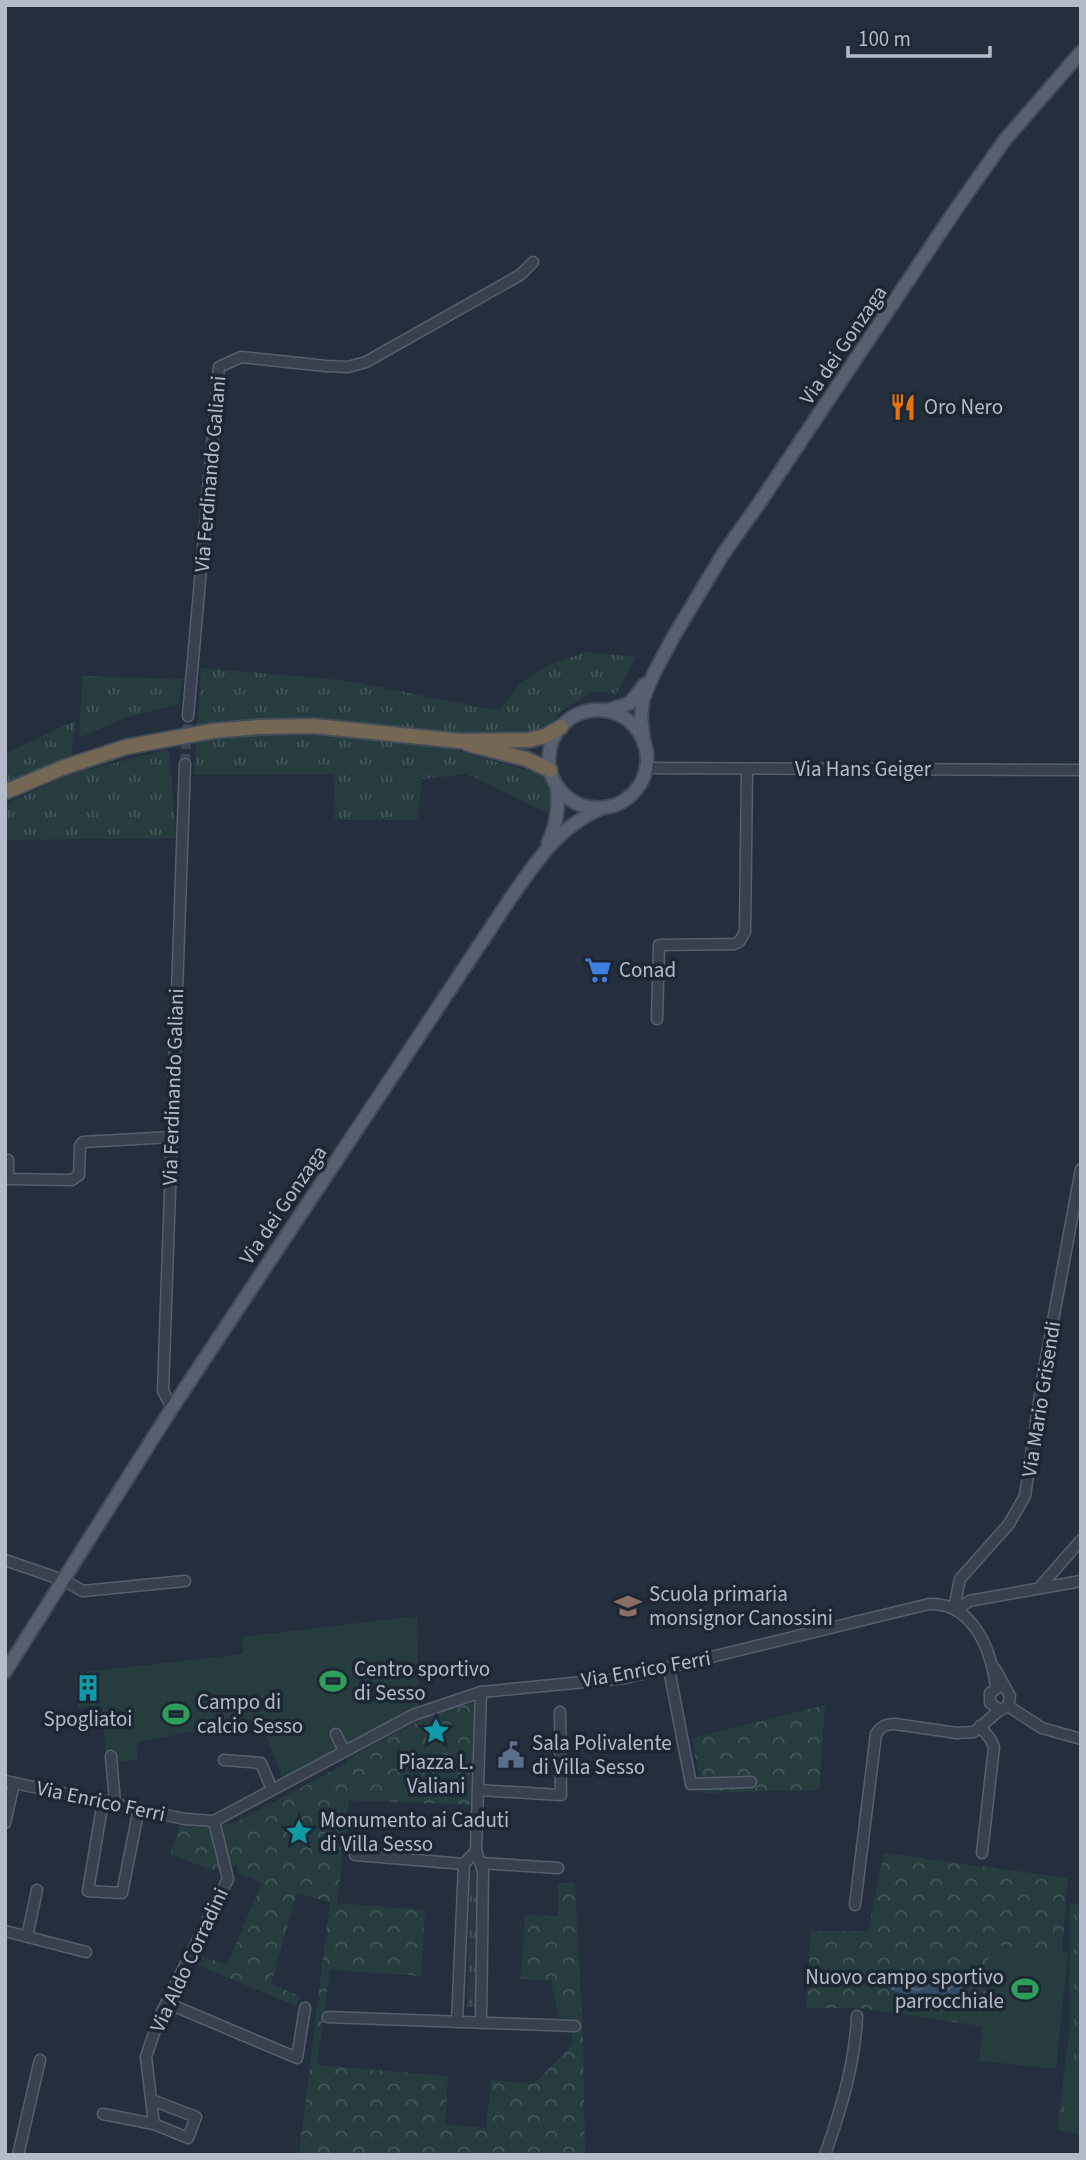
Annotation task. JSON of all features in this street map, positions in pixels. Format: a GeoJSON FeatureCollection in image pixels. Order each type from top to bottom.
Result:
{"type":"FeatureCollection","features":[{"type":"Feature","properties":{"kind":"highway"},"geometry":{"type":"LineString","coordinates":[[5,792],[62,768],[126,747],[212,731],[314,726],[460,741],[530,740],[545,736],[561,727]]}},
{"type":"Feature","properties":{"kind":"highway"},"geometry":{"type":"LineString","coordinates":[[460,741],[488,751],[526,759],[550,769]]}},
{"type":"Feature","properties":{"kind":"main road","name":"Via dei Gonzaga"},"geometry":{"type":"LineString","coordinates":[[654,673],[723,554],[952,215],[1004,141],[1081,52]]}},
{"type":"Feature","properties":{"kind":"main road"},"geometry":{"type":"LineString","coordinates":[[654,673],[643,699],[641,717],[646,768],[641,783],[631,796],[617,804],[602,808],[576,803],[557,785],[550,769],[551,747],[561,727],[582,713],[606,711],[630,703],[654,673]]}},
{"type":"Feature","properties":{"kind":"main road"},"geometry":{"type":"LineString","coordinates":[[606,711],[630,722],[644,744]]}},
{"type":"Feature","properties":{"kind":"main road","name":"Via dei Gonzaga"},"geometry":{"type":"LineString","coordinates":[[541,856],[558,817],[557,785]]}},
{"type":"Feature","properties":{"kind":"main road","name":"Via dei Gonzaga"},"geometry":{"type":"LineString","coordinates":[[5,1672],[172,1408],[503,910],[541,856],[564,830],[579,818],[602,808]]}},
{"type":"Feature","properties":{"kind":"street","name":"Via Ferdinando Galiani"},"geometry":{"type":"LineString","coordinates":[[188,716],[219,367],[241,357],[326,366],[348,366],[366,362],[520,275],[533,262]]}},
{"type":"Feature","properties":{"kind":"street","name":"Via Ferdinando Galiani"},"geometry":{"type":"LineString","coordinates":[[172,1408],[163,1391],[185,764]]}},
{"type":"Feature","properties":{"kind":"street","name":"Via Hans Geiger"},"geometry":{"type":"LineString","coordinates":[[646,768],[1081,771]]}},
{"type":"Feature","properties":{"kind":"street"},"geometry":{"type":"LineString","coordinates":[[657,1019],[659,945],[734,944],[739,942],[745,932],[747,769]]}},
{"type":"Feature","properties":{"kind":"street"},"geometry":{"type":"LineString","coordinates":[[8,1160],[8,1179],[72,1180],[79,1175],[80,1146],[83,1142],[172,1137]]}},
{"type":"Feature","properties":{"kind":"street","name":"Via Mario Grisendi"},"geometry":{"type":"LineString","coordinates":[[956,1609],[960,1579],[1009,1524],[1025,1496],[1043,1375],[1081,1169]]}},
{"type":"Feature","properties":{"kind":"street"},"geometry":{"type":"LineString","coordinates":[[1038,1588],[1081,1540]]}},
{"type":"Feature","properties":{"kind":"street"},"geometry":{"type":"LineString","coordinates":[[5,1560],[63,1580],[83,1591],[185,1581]]}},
{"type":"Feature","properties":{"kind":"street","name":"Via Enrico Ferri"},"geometry":{"type":"LineString","coordinates":[[10,1782],[185,1819],[214,1821],[413,1715],[481,1692],[601,1681],[669,1668],[920,1605],[937,1603],[956,1609],[969,1601],[1081,1581]]}},
{"type":"Feature","properties":{"kind":"street"},"geometry":{"type":"LineString","coordinates":[[956,1609],[976,1628],[988,1648],[1002,1705]]}},
{"type":"Feature","properties":{"kind":"street"},"geometry":{"type":"LineString","coordinates":[[669,1668],[691,1784],[751,1782]]}},
{"type":"Feature","properties":{"kind":"street"},"geometry":{"type":"LineString","coordinates":[[1000,1689],[989,1697],[1042,1728],[1081,1739]]}},
{"type":"Feature","properties":{"kind":"street"},"geometry":{"type":"LineString","coordinates":[[481,1692],[476,1851],[483,1871],[481,2023]]}},
{"type":"Feature","properties":{"kind":"street"},"geometry":{"type":"LineString","coordinates":[[855,1905],[876,1734],[886,1724],[957,1733],[974,1732],[1002,1705]]}},
{"type":"Feature","properties":{"kind":"street"},"geometry":{"type":"LineString","coordinates":[[478,1790],[561,1795],[560,1712]]}},
{"type":"Feature","properties":{"kind":"street"},"geometry":{"type":"LineString","coordinates":[[982,1725],[994,1747],[982,1853]]}},
{"type":"Feature","properties":{"kind":"street"},"geometry":{"type":"LineString","coordinates":[[335,1734],[344,1751]]}},
{"type":"Feature","properties":{"kind":"street"},"geometry":{"type":"LineString","coordinates":[[111,1756],[115,1803]]}},
{"type":"Feature","properties":{"kind":"street"},"geometry":{"type":"LineString","coordinates":[[224,1760],[261,1763],[272,1790]]}},
{"type":"Feature","properties":{"kind":"street"},"geometry":{"type":"LineString","coordinates":[[5,1823],[10,1782]]}},
{"type":"Feature","properties":{"kind":"street"},"geometry":{"type":"LineString","coordinates":[[103,1801],[88,1891],[122,1894],[139,1808]]}},
{"type":"Feature","properties":{"kind":"street","name":"Via Aldo Corradini"},"geometry":{"type":"LineString","coordinates":[[154,2124],[146,2057],[167,2003],[228,1880],[214,1821]]}},
{"type":"Feature","properties":{"kind":"street"},"geometry":{"type":"LineString","coordinates":[[457,2022],[464,1864],[476,1851]]}},
{"type":"Feature","properties":{"kind":"street"},"geometry":{"type":"LineString","coordinates":[[355,1855],[464,1864]]}},
{"type":"Feature","properties":{"kind":"street"},"geometry":{"type":"LineString","coordinates":[[481,1863],[558,1868]]}},
{"type":"Feature","properties":{"kind":"street"},"geometry":{"type":"LineString","coordinates":[[27,1937],[37,1890]]}},
{"type":"Feature","properties":{"kind":"street"},"geometry":{"type":"LineString","coordinates":[[5,1931],[86,1952]]}},
{"type":"Feature","properties":{"kind":"street"},"geometry":{"type":"LineString","coordinates":[[167,2003],[297,2058],[305,2008]]}},
{"type":"Feature","properties":{"kind":"street"},"geometry":{"type":"LineString","coordinates":[[825,2155],[845,2097],[856,2042],[857,2016]]}},
{"type":"Feature","properties":{"kind":"street"},"geometry":{"type":"LineString","coordinates":[[328,2017],[575,2026]]}},
{"type":"Feature","properties":{"kind":"street"},"geometry":{"type":"LineString","coordinates":[[18,2155],[40,2060]]}},
{"type":"Feature","properties":{"kind":"street"},"geometry":{"type":"LineString","coordinates":[[103,2114],[154,2124],[188,2138],[196,2118],[152,2100]]}},
{"type":"Feature","properties":{"kind":"green space"},"geometry":{"type":"Polygon","coordinates":[[[586,652],[636,657],[616,694],[592,691],[558,714],[552,727],[527,733],[462,733],[459,752],[549,776],[553,799],[546,812],[467,774],[422,779],[417,820],[335,820],[334,774],[194,775],[201,668],[350,681],[500,710],[520,683],[553,663],[586,652]]]}},
{"type":"Feature","properties":{"kind":"green space"},"geometry":{"type":"Polygon","coordinates":[[[82,676],[182,679],[179,704],[127,717],[79,738],[82,676]]]}},
{"type":"Feature","properties":{"kind":"green space"},"geometry":{"type":"Polygon","coordinates":[[[76,720],[71,758],[5,786],[5,754],[76,720]]]}},
{"type":"Feature","properties":{"kind":"green space"},"geometry":{"type":"Polygon","coordinates":[[[169,749],[176,838],[5,840],[5,804],[71,774],[169,749]]]}},
{"type":"Feature","properties":{"kind":"green space","name":"Centro sportivo di Sesso"},"geometry":{"type":"Polygon","coordinates":[[[417,1616],[419,1709],[283,1780],[260,1719],[137,1742],[138,1759],[107,1763],[101,1706],[78,1708],[75,1673],[243,1654],[242,1637],[417,1616]]]}},
{"type":"Feature","properties":{"kind":"green space"},"geometry":{"type":"Polygon","coordinates":[[[480,1702],[478,1805],[349,1800],[337,1903],[425,1910],[421,1976],[330,1970],[317,2065],[448,2076],[445,2124],[486,2128],[491,2080],[534,2084],[572,2045],[572,2019],[559,2018],[551,1981],[521,1979],[525,1915],[558,1916],[558,1883],[575,1883],[583,2035],[585,2155],[299,2155],[330,1902],[297,1893],[271,1984],[300,1996],[296,2006],[195,1964],[198,1955],[227,1965],[262,1883],[239,1873],[237,1865],[212,1870],[170,1854],[180,1825],[195,1827],[234,1823],[347,1763],[348,1758],[412,1724],[446,1710],[480,1702]]]}},
{"type":"Feature","properties":{"kind":"green space"},"geometry":{"type":"Polygon","coordinates":[[[825,1705],[819,1790],[702,1793],[692,1738],[825,1705]]]}},
{"type":"Feature","properties":{"kind":"green space"},"geometry":{"type":"Polygon","coordinates":[[[884,1853],[1068,1878],[1062,1952],[990,1945],[982,2026],[858,2008],[806,2008],[811,1931],[868,1931],[884,1853]]]}},
{"type":"Feature","properties":{"kind":"green space"},"geometry":{"type":"Polygon","coordinates":[[[476,1867],[475,2007],[467,2007],[470,1873],[476,1867]]]}},
{"type":"Feature","properties":{"kind":"green space"},"geometry":{"type":"Polygon","coordinates":[[[1070,1904],[1081,1904],[1081,2135],[1057,2130],[1069,2034],[1070,1904]]]}},
{"type":"Feature","properties":{"kind":"green space","name":"Nuovo campo sportivo parrocchiale"},"geometry":{"type":"Polygon","coordinates":[[[990,1945],[1068,1953],[1056,2069],[979,2061],[990,1945]]]}},
{"type":"Feature","properties":{"kind":"green space"},"geometry":{"type":"Polygon","coordinates":[[[1067,2088],[1081,2089],[1081,2132],[1063,2131],[1067,2088]]]}},
{"type":"Feature","properties":{"kind":"water"},"geometry":{"type":"Polygon","coordinates":[[[901,1968],[956,1980],[962,1985],[963,1995],[957,2003],[949,2005],[899,1993],[891,1989],[889,1979],[891,1973],[901,1968]]]}},
{"type":"Feature","properties":{"kind":"tunnel"},"geometry":{"type":"LineString","coordinates":[[185,764],[188,716]]}},
{"type":"Feature","properties":{"kind":"place","name":"Oro Nero"},"geometry":{"type":"Point","coordinates":[903,407]}},
{"type":"Feature","properties":{"kind":"place","name":"Conad"},"geometry":{"type":"Point","coordinates":[598,970]}},
{"type":"Feature","properties":{"kind":"place","name":"Scuola primaria monsignor Canossini"},"geometry":{"type":"Point","coordinates":[628,1606]}},
{"type":"Feature","properties":{"kind":"place","name":"Centro sportivo di Sesso"},"geometry":{"type":"Point","coordinates":[333,1681]}},
{"type":"Feature","properties":{"kind":"place","name":"Spogliatoi"},"geometry":{"type":"Point","coordinates":[88,1688]}},
{"type":"Feature","properties":{"kind":"place","name":"Campo di calcio Sesso"},"geometry":{"type":"Point","coordinates":[176,1714]}},
{"type":"Feature","properties":{"kind":"place","name":"Piazza L. Valiani"},"geometry":{"type":"Point","coordinates":[436,1731]}},
{"type":"Feature","properties":{"kind":"place","name":"Sala Polivalente di Villa Sesso"},"geometry":{"type":"Point","coordinates":[511,1755]}},
{"type":"Feature","properties":{"kind":"place","name":"Monumento ai Caduti di Villa Sesso"},"geometry":{"type":"Point","coordinates":[299,1832]}},
{"type":"Feature","properties":{"kind":"place","name":"Nuovo campo sportivo parrocchiale"},"geometry":{"type":"Point","coordinates":[1025,1989]}}]}
